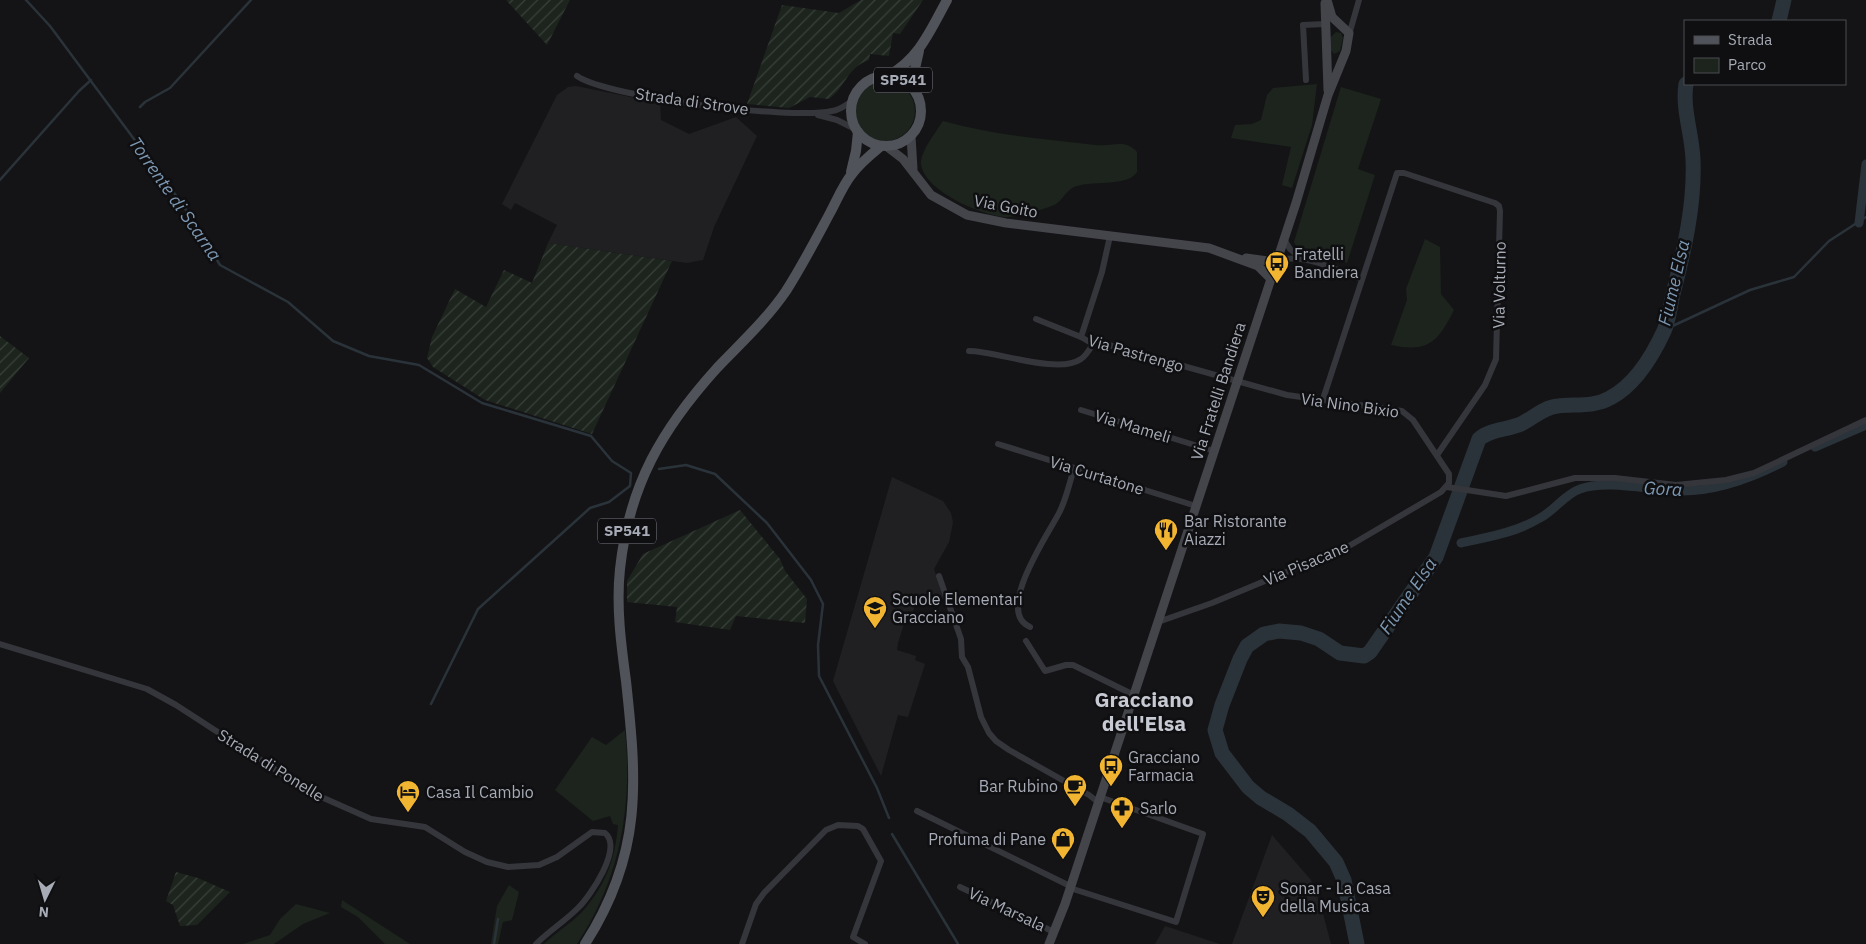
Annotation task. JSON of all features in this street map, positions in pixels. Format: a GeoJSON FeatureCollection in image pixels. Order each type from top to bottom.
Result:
{"type":"FeatureCollection","features":[{"type":"Feature","properties":{"kind":"main road","name":"SP541"},"geometry":{"type":"LineString","coordinates":[[889,76],[903,67],[920,49],[947,0]]}},
{"type":"Feature","properties":{"kind":"main road","name":"Via Fratelli Bandiera"},"geometry":{"type":"LineString","coordinates":[[1049,944],[1134,695],[1284,239],[1317,137],[1328,95],[1344,57],[1349,35],[1332,17],[1326,0]]}},
{"type":"Feature","properties":{"kind":"main road","name":"Via Fratelli Bandiera"},"geometry":{"type":"LineString","coordinates":[[1326,0],[1325,28],[1328,95]]}},
{"type":"Feature","properties":{"kind":"main road"},"geometry":{"type":"LineString","coordinates":[[1325,28],[1342,26]]}},
{"type":"Feature","properties":{"kind":"main road","name":"SP541"},"geometry":{"type":"LineString","coordinates":[[850,176],[883,146],[896,145],[911,136],[917,128],[921,108],[914,89],[914,73],[920,49]]}},
{"type":"Feature","properties":{"kind":"main road"},"geometry":{"type":"LineString","coordinates":[[1327,55],[1333,59],[1344,57]]}},
{"type":"Feature","properties":{"kind":"main road","name":"SP541"},"geometry":{"type":"LineString","coordinates":[[585,944],[606,906],[619,873],[633,812],[634,751],[621,643],[619,589],[623,546],[642,481],[656,448],[680,411],[785,292],[850,176],[855,158],[856,130],[851,117],[852,100],[857,90],[877,76],[899,78],[914,89]]}},
{"type":"Feature","properties":{"kind":"main road"},"geometry":{"type":"LineString","coordinates":[[856,130],[864,138],[883,146]]}},
{"type":"Feature","properties":{"kind":"main road"},"geometry":{"type":"LineString","coordinates":[[911,136],[910,156],[913,172]]}},
{"type":"Feature","properties":{"kind":"main road","name":"Via Goito"},"geometry":{"type":"LineString","coordinates":[[883,146],[903,159],[931,196],[947,206],[972,216],[1006,223],[1206,248],[1238,258],[1261,268],[1270,279]]}},
{"type":"Feature","properties":{"kind":"main road","name":"Via Goito"},"geometry":{"type":"LineString","coordinates":[[1238,258],[1276,262]]}},
{"type":"Feature","properties":{"kind":"street"},"geometry":{"type":"LineString","coordinates":[[1349,35],[1359,0]]}},
{"type":"Feature","properties":{"kind":"street"},"geometry":{"type":"LineString","coordinates":[[1306,80],[1303,25],[1325,28]]}},
{"type":"Feature","properties":{"kind":"street","name":"Strada di Strove"},"geometry":{"type":"LineString","coordinates":[[577,76],[606,88],[648,97],[724,106],[809,113],[835,111],[852,100]]}},
{"type":"Feature","properties":{"kind":"street","name":"Strada di Strove"},"geometry":{"type":"LineString","coordinates":[[809,113],[837,120],[856,130]]}},
{"type":"Feature","properties":{"kind":"street","name":"Via Volturno"},"geometry":{"type":"LineString","coordinates":[[1362,279],[1398,172],[1495,203],[1499,206],[1496,359],[1485,385],[1437,455]]}},
{"type":"Feature","properties":{"kind":"street"},"geometry":{"type":"LineString","coordinates":[[1081,337],[1100,280],[1110,236]]}},
{"type":"Feature","properties":{"kind":"street"},"geometry":{"type":"LineString","coordinates":[[1284,239],[1292,251],[1302,258]]}},
{"type":"Feature","properties":{"kind":"street"},"geometry":{"type":"LineString","coordinates":[[1276,262],[1288,257],[1302,258],[1362,279],[1323,399]]}},
{"type":"Feature","properties":{"kind":"street","name":"Via Pastrengo"},"geometry":{"type":"LineString","coordinates":[[1036,319],[1081,337],[1093,344],[1105,344],[1237,382]]}},
{"type":"Feature","properties":{"kind":"street"},"geometry":{"type":"LineString","coordinates":[[969,351],[1030,362],[1069,363],[1080,360],[1093,344]]}},
{"type":"Feature","properties":{"kind":"street","name":"Via Nino Bixio"},"geometry":{"type":"LineString","coordinates":[[1237,382],[1294,397],[1323,399],[1402,411],[1410,417],[1450,476],[1447,487]]}},
{"type":"Feature","properties":{"kind":"street","name":"Via Mameli"},"geometry":{"type":"LineString","coordinates":[[1081,410],[1214,451]]}},
{"type":"Feature","properties":{"kind":"street"},"geometry":{"type":"LineString","coordinates":[[1447,487],[1510,496],[1562,480],[1586,477],[1676,484],[1732,479],[1754,472],[1866,420]]}},
{"type":"Feature","properties":{"kind":"street","name":"Via Curtatone"},"geometry":{"type":"LineString","coordinates":[[998,444],[1196,506]]}},
{"type":"Feature","properties":{"kind":"street"},"geometry":{"type":"LineString","coordinates":[[1030,627],[1022,623],[1020,619],[1021,591],[1031,562],[1060,512],[1074,469]]}},
{"type":"Feature","properties":{"kind":"street","name":"Via Pisacane"},"geometry":{"type":"LineString","coordinates":[[1158,622],[1212,603],[1349,546],[1447,487]]}},
{"type":"Feature","properties":{"kind":"street"},"geometry":{"type":"LineString","coordinates":[[917,811],[1070,887],[1176,922],[1203,834],[1099,800],[1009,750],[992,736],[981,717],[968,667],[962,658],[961,639],[939,576]]}},
{"type":"Feature","properties":{"kind":"street"},"geometry":{"type":"LineString","coordinates":[[1026,641],[1045,671],[1066,665],[1075,666],[1134,695]]}},
{"type":"Feature","properties":{"kind":"street","name":"Strada di Ponelle"},"geometry":{"type":"LineString","coordinates":[[0,644],[147,690],[176,705],[310,792],[371,819],[425,827],[468,854],[487,862],[508,866],[539,865],[554,859],[592,832],[605,833],[611,841],[610,852],[592,890],[578,908],[536,944]]}},
{"type":"Feature","properties":{"kind":"street"},"geometry":{"type":"LineString","coordinates":[[742,944],[755,907],[764,893],[826,830],[836,825],[846,824],[856,825],[863,830],[881,860],[853,937],[865,944]]}},
{"type":"Feature","properties":{"kind":"street","name":"Via Marsala"},"geometry":{"type":"LineString","coordinates":[[960,887],[1054,932]]}},
{"type":"Feature","properties":{"kind":"shaded area"},"geometry":{"type":"Polygon","coordinates":[[[576,86],[660,103],[661,120],[689,134],[736,117],[757,136],[714,227],[703,260],[687,263],[548,243],[557,225],[515,203],[511,210],[502,204],[557,95],[568,87],[576,86]]]}},
{"type":"Feature","properties":{"kind":"shaded area","name":"Scuole Elementari Gracciano"},"geometry":{"type":"Polygon","coordinates":[[[892,477],[943,501],[951,513],[953,522],[949,542],[934,569],[944,599],[924,594],[916,599],[913,612],[908,611],[898,643],[897,650],[916,656],[915,660],[925,664],[908,717],[898,715],[881,776],[833,681],[892,477]]]}},
{"type":"Feature","properties":{"kind":"shaded area"},"geometry":{"type":"Polygon","coordinates":[[[1272,835],[1311,880],[1321,906],[1331,944],[1232,944],[1272,835]]]}},
{"type":"Feature","properties":{"kind":"shaded area"},"geometry":{"type":"Polygon","coordinates":[[[1165,926],[1220,944],[1155,944],[1165,926]]]}},
{"type":"Feature","properties":{"kind":"green space"},"geometry":{"type":"Polygon","coordinates":[[[506,0],[570,0],[547,45],[506,0]]]}},
{"type":"Feature","properties":{"kind":"green space"},"geometry":{"type":"Polygon","coordinates":[[[861,0],[923,0],[900,34],[893,33],[889,56],[870,54],[869,60],[855,68],[829,99],[810,97],[789,108],[747,104],[782,5],[839,13],[861,0]]]}},
{"type":"Feature","properties":{"kind":"green space"},"geometry":{"type":"Polygon","coordinates":[[[1336,32],[1341,33],[1343,38],[1340,51],[1334,54],[1331,50],[1330,38],[1336,32]]]}},
{"type":"Feature","properties":{"kind":"green space"},"geometry":{"type":"Polygon","coordinates":[[[885,81],[901,86],[906,90],[910,95],[915,111],[910,127],[906,132],[901,136],[885,141],[869,136],[864,132],[860,127],[855,111],[860,95],[864,90],[869,86],[885,81]]]}},
{"type":"Feature","properties":{"kind":"green space"},"geometry":{"type":"Polygon","coordinates":[[[1317,84],[1312,125],[1292,188],[1282,185],[1291,147],[1231,138],[1235,125],[1252,124],[1261,120],[1267,95],[1273,88],[1317,84]]]}},
{"type":"Feature","properties":{"kind":"green space"},"geometry":{"type":"Polygon","coordinates":[[[1341,87],[1381,99],[1358,169],[1375,175],[1347,263],[1331,257],[1330,260],[1309,254],[1296,246],[1294,242],[1341,87]]]}},
{"type":"Feature","properties":{"kind":"green space"},"geometry":{"type":"Polygon","coordinates":[[[943,121],[980,130],[1018,136],[1095,145],[1128,145],[1137,152],[1137,172],[1132,177],[1117,182],[1079,185],[1072,188],[1056,204],[1033,212],[1008,217],[984,213],[955,200],[931,182],[923,171],[921,161],[924,151],[943,121]]]}},
{"type":"Feature","properties":{"kind":"green space"},"geometry":{"type":"Polygon","coordinates":[[[1425,239],[1440,247],[1441,294],[1454,310],[1437,337],[1423,346],[1404,347],[1391,345],[1407,300],[1406,289],[1425,239]]]}},
{"type":"Feature","properties":{"kind":"green space"},"geometry":{"type":"Polygon","coordinates":[[[548,243],[672,261],[592,434],[485,400],[433,367],[427,358],[432,337],[455,289],[486,307],[504,270],[532,283],[548,243]]]}},
{"type":"Feature","properties":{"kind":"green space"},"geometry":{"type":"Polygon","coordinates":[[[0,336],[29,358],[0,393],[0,336]]]}},
{"type":"Feature","properties":{"kind":"green space"},"geometry":{"type":"Polygon","coordinates":[[[740,510],[780,559],[785,571],[807,599],[805,623],[736,616],[730,630],[675,622],[677,607],[627,602],[627,581],[643,554],[740,510]]]}},
{"type":"Feature","properties":{"kind":"green space"},"geometry":{"type":"Polygon","coordinates":[[[625,730],[627,786],[625,814],[613,868],[604,894],[577,944],[544,944],[579,915],[598,891],[612,860],[618,825],[613,824],[610,816],[593,821],[555,790],[592,737],[606,745],[625,730]]]}},
{"type":"Feature","properties":{"kind":"green space"},"geometry":{"type":"Polygon","coordinates":[[[176,872],[198,878],[230,892],[197,925],[180,926],[173,905],[166,901],[176,872]]]}},
{"type":"Feature","properties":{"kind":"green space"},"geometry":{"type":"Polygon","coordinates":[[[509,885],[519,892],[512,920],[503,922],[498,944],[491,944],[497,906],[509,885]]]}},
{"type":"Feature","properties":{"kind":"green space"},"geometry":{"type":"Polygon","coordinates":[[[342,900],[410,944],[385,944],[358,917],[341,907],[342,900]]]}},
{"type":"Feature","properties":{"kind":"green space"},"geometry":{"type":"Polygon","coordinates":[[[296,904],[330,913],[303,924],[274,944],[243,944],[270,935],[280,919],[296,904]]]}},
{"type":"Feature","properties":{"kind":"waterway","name":"Torrente di Scarna"},"geometry":{"type":"LineString","coordinates":[[26,0],[50,26],[183,205],[220,265],[288,302],[333,341],[369,356],[419,365],[482,403],[591,436],[612,461],[631,473],[630,486],[609,502],[590,508],[478,609],[431,704]]}},
{"type":"Feature","properties":{"kind":"waterway"},"geometry":{"type":"LineString","coordinates":[[140,107],[145,102],[170,88],[251,0]]}},
{"type":"Feature","properties":{"kind":"waterway","name":"Fiume Elsa"},"geometry":{"type":"LineString","coordinates":[[1779,20],[1784,0]]}},
{"type":"Feature","properties":{"kind":"waterway"},"geometry":{"type":"LineString","coordinates":[[0,180],[91,80]]}},
{"type":"Feature","properties":{"kind":"waterway","name":"Fiume Elsa"},"geometry":{"type":"LineString","coordinates":[[1357,944],[1344,880],[1336,862],[1310,831],[1248,787],[1222,753],[1215,730],[1222,705],[1247,646],[1264,634],[1279,631],[1301,633],[1319,639],[1340,653],[1364,656],[1370,652],[1436,557],[1479,439],[1493,431],[1521,424],[1553,407],[1604,401],[1627,386],[1642,369],[1666,327],[1688,227],[1693,159],[1685,102],[1686,85]]}},
{"type":"Feature","properties":{"kind":"waterway"},"geometry":{"type":"LineString","coordinates":[[1859,223],[1866,164]]}},
{"type":"Feature","properties":{"kind":"waterway"},"geometry":{"type":"LineString","coordinates":[[1664,330],[1750,290],[1794,277],[1829,241],[1866,217]]}},
{"type":"Feature","properties":{"kind":"waterway","name":"Gora"},"geometry":{"type":"LineString","coordinates":[[1815,447],[1866,425]]}},
{"type":"Feature","properties":{"kind":"waterway","name":"Gora"},"geometry":{"type":"LineString","coordinates":[[1461,543],[1501,534],[1531,523],[1545,515],[1575,491],[1591,486],[1616,485],[1670,491],[1709,489],[1759,473],[1783,462]]}},
{"type":"Feature","properties":{"kind":"waterway","name":"Torrente di Scarna"},"geometry":{"type":"LineString","coordinates":[[659,469],[686,465],[715,474],[767,523],[811,580],[823,604],[818,645],[819,676],[877,788],[889,818]]}},
{"type":"Feature","properties":{"kind":"waterway","name":"Torrente di Scarna"},"geometry":{"type":"LineString","coordinates":[[892,834],[958,944]]}},
{"type":"Feature","properties":{"kind":"waterway"},"geometry":{"type":"LineString","coordinates":[[494,944],[498,919]]}},
{"type":"Feature","properties":{"kind":"place","name":"Fratelli Bandiera"},"geometry":{"type":"Point","coordinates":[1277,284]}},
{"type":"Feature","properties":{"kind":"place","name":"Bar Ristorante Aiazzi"},"geometry":{"type":"Point","coordinates":[1166,551]}},
{"type":"Feature","properties":{"kind":"place","name":"Scuole Elementari Gracciano"},"geometry":{"type":"Point","coordinates":[875,629]}},
{"type":"Feature","properties":{"kind":"place","name":"Gracciano Farmacia"},"geometry":{"type":"Point","coordinates":[1111,787]}},
{"type":"Feature","properties":{"kind":"place","name":"Bar Rubino"},"geometry":{"type":"Point","coordinates":[1075,807]}},
{"type":"Feature","properties":{"kind":"place","name":"Casa Il Cambio"},"geometry":{"type":"Point","coordinates":[408,813]}},
{"type":"Feature","properties":{"kind":"place","name":"Sarlo"},"geometry":{"type":"Point","coordinates":[1122,829]}},
{"type":"Feature","properties":{"kind":"place","name":"Profuma di Pane"},"geometry":{"type":"Point","coordinates":[1063,860]}},
{"type":"Feature","properties":{"kind":"place","name":"Sonar - La Casa della Musica"},"geometry":{"type":"Point","coordinates":[1263,918]}},
{"type":"Feature","properties":{"kind":"district","name":"Gracciano dell'Elsa"},"geometry":{"type":"Point","coordinates":[1144,712]}}]}
